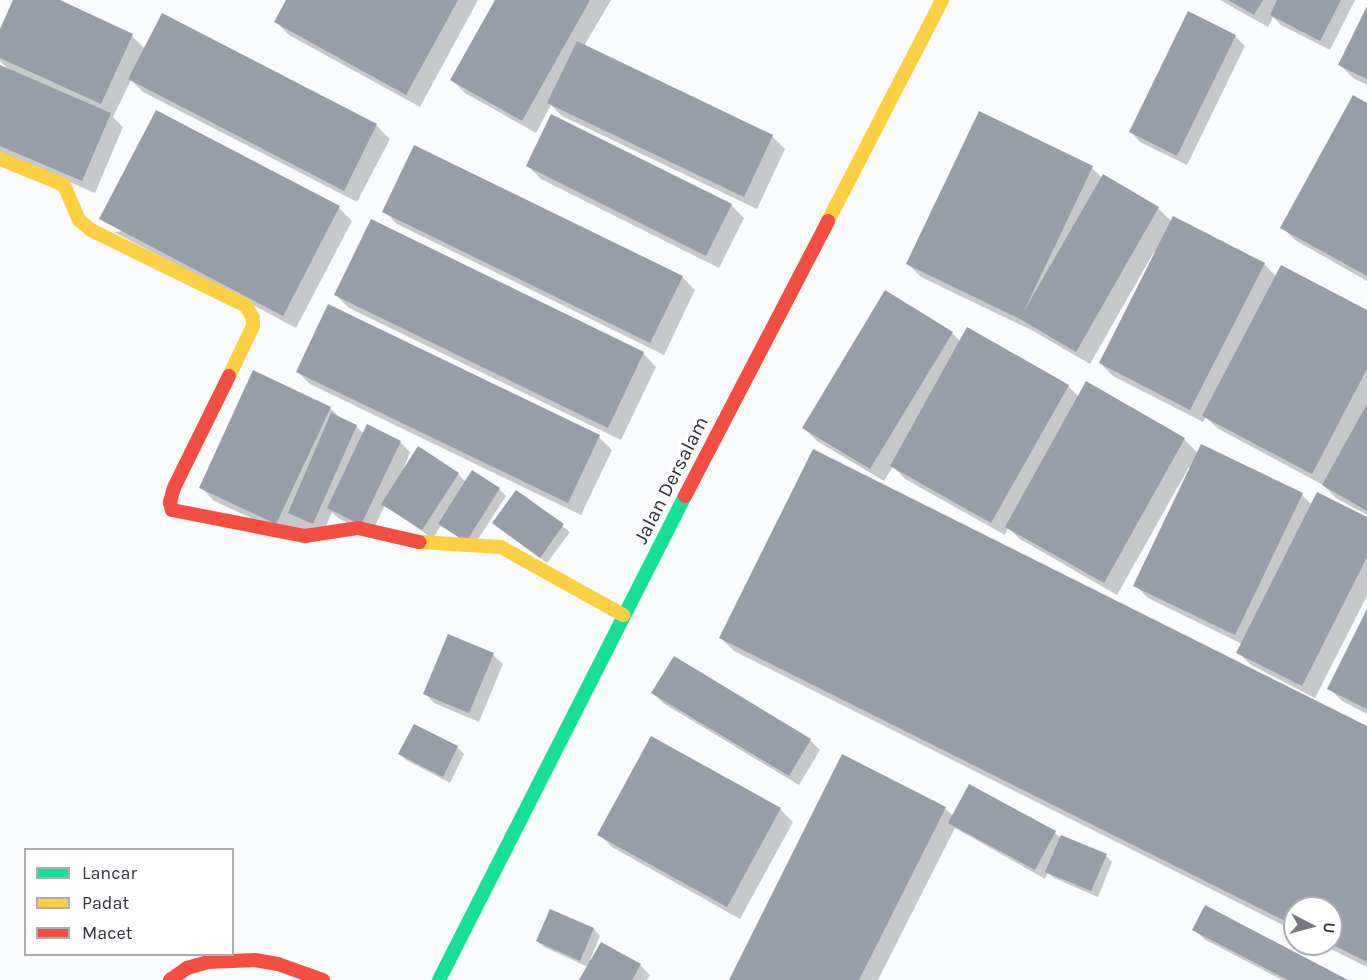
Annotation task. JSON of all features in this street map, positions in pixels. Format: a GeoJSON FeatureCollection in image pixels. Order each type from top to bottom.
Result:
{"type":"FeatureCollection","features":[{"type":"Feature","properties":{"kind":"street","name":"Jalan Dersalam"},"geometry":{"type":"LineString","coordinates":[[440,980],[623,615],[942,0]]}},
{"type":"Feature","properties":{"kind":"street"},"geometry":{"type":"LineString","coordinates":[[0,159],[64,185],[79,220],[90,230],[246,306],[253,318],[253,326],[174,488],[170,502],[172,510],[305,536],[358,528],[420,542],[501,547],[623,615]]}},
{"type":"Feature","properties":{"kind":"street"},"geometry":{"type":"LineString","coordinates":[[170,980],[188,968],[207,962],[244,960],[278,964],[323,980]]}},
{"type":"Feature","properties":{"kind":"building"},"geometry":{"type":"Polygon","coordinates":[[[13,0],[60,0],[133,34],[101,104],[0,58],[0,29],[13,0]]]}},
{"type":"Feature","properties":{"kind":"building"},"geometry":{"type":"Polygon","coordinates":[[[286,0],[458,0],[406,95],[274,22],[286,0]]]}},
{"type":"Feature","properties":{"kind":"building"},"geometry":{"type":"Polygon","coordinates":[[[495,0],[590,0],[522,121],[450,80],[495,0]]]}},
{"type":"Feature","properties":{"kind":"building"},"geometry":{"type":"Polygon","coordinates":[[[1228,0],[1263,0],[1254,15],[1228,0]]]}},
{"type":"Feature","properties":{"kind":"building"},"geometry":{"type":"Polygon","coordinates":[[[1277,0],[1341,0],[1320,41],[1270,15],[1277,0]]]}},
{"type":"Feature","properties":{"kind":"building"},"geometry":{"type":"Polygon","coordinates":[[[1367,6],[1367,79],[1338,65],[1367,6]]]}},
{"type":"Feature","properties":{"kind":"building"},"geometry":{"type":"Polygon","coordinates":[[[1188,11],[1236,35],[1177,156],[1129,132],[1188,11]]]}},
{"type":"Feature","properties":{"kind":"building"},"geometry":{"type":"Polygon","coordinates":[[[162,13],[377,124],[344,191],[128,79],[162,13]]]}},
{"type":"Feature","properties":{"kind":"building"},"geometry":{"type":"Polygon","coordinates":[[[577,41],[773,135],[744,197],[547,103],[577,41]]]}},
{"type":"Feature","properties":{"kind":"building"},"geometry":{"type":"Polygon","coordinates":[[[0,65],[111,113],[82,181],[0,146],[0,65]]]}},
{"type":"Feature","properties":{"kind":"building"},"geometry":{"type":"Polygon","coordinates":[[[1353,95],[1367,103],[1367,276],[1280,228],[1353,95]]]}},
{"type":"Feature","properties":{"kind":"building"},"geometry":{"type":"Polygon","coordinates":[[[156,110],[340,206],[283,316],[99,219],[156,110]]]}},
{"type":"Feature","properties":{"kind":"building"},"geometry":{"type":"Polygon","coordinates":[[[979,111],[1093,166],[1023,313],[1103,174],[1159,207],[1076,352],[1020,319],[906,264],[979,111]]]}},
{"type":"Feature","properties":{"kind":"building"},"geometry":{"type":"Polygon","coordinates":[[[551,114],[732,204],[706,256],[526,166],[551,114]]]}},
{"type":"Feature","properties":{"kind":"building"},"geometry":{"type":"Polygon","coordinates":[[[414,145],[683,276],[650,343],[382,212],[414,145]]]}},
{"type":"Feature","properties":{"kind":"building"},"geometry":{"type":"Polygon","coordinates":[[[1173,216],[1265,263],[1190,410],[1099,363],[1173,216]]]}},
{"type":"Feature","properties":{"kind":"building"},"geometry":{"type":"Polygon","coordinates":[[[371,219],[644,352],[608,428],[334,295],[371,219]]]}},
{"type":"Feature","properties":{"kind":"building"},"geometry":{"type":"Polygon","coordinates":[[[1281,265],[1367,310],[1367,369],[1312,474],[1202,416],[1281,265]]]}},
{"type":"Feature","properties":{"kind":"building"},"geometry":{"type":"Polygon","coordinates":[[[885,290],[953,332],[870,469],[802,428],[885,290]]]}},
{"type":"Feature","properties":{"kind":"building"},"geometry":{"type":"Polygon","coordinates":[[[328,304],[600,435],[568,503],[296,372],[328,304]]]}},
{"type":"Feature","properties":{"kind":"building"},"geometry":{"type":"Polygon","coordinates":[[[967,327],[1069,385],[991,523],[890,466],[967,327]]]}},
{"type":"Feature","properties":{"kind":"building"},"geometry":{"type":"Polygon","coordinates":[[[253,370],[331,407],[276,524],[199,488],[253,370]]]}},
{"type":"Feature","properties":{"kind":"building"},"geometry":{"type":"Polygon","coordinates":[[[1086,381],[1185,438],[1104,583],[1005,527],[1086,381]]]}},
{"type":"Feature","properties":{"kind":"building"},"geometry":{"type":"Polygon","coordinates":[[[1367,404],[1367,511],[1322,485],[1367,404]]]}},
{"type":"Feature","properties":{"kind":"building"},"geometry":{"type":"Polygon","coordinates":[[[331,413],[357,425],[313,524],[288,513],[331,413]]]}},
{"type":"Feature","properties":{"kind":"building"},"geometry":{"type":"Polygon","coordinates":[[[367,424],[401,441],[361,525],[327,508],[367,424]]]}},
{"type":"Feature","properties":{"kind":"building"},"geometry":{"type":"Polygon","coordinates":[[[1201,444],[1303,493],[1235,635],[1133,586],[1201,444]]]}},
{"type":"Feature","properties":{"kind":"building"},"geometry":{"type":"Polygon","coordinates":[[[418,446],[459,473],[422,530],[381,504],[418,446]]]}},
{"type":"Feature","properties":{"kind":"building"},"geometry":{"type":"Polygon","coordinates":[[[813,449],[1367,726],[1367,962],[1343,950],[1343,896],[1283,896],[1283,920],[719,638],[813,449]]]}},
{"type":"Feature","properties":{"kind":"building"},"geometry":{"type":"Polygon","coordinates":[[[472,470],[500,488],[466,542],[438,524],[472,470]]]}},
{"type":"Feature","properties":{"kind":"building"},"geometry":{"type":"Polygon","coordinates":[[[516,490],[564,524],[540,558],[492,523],[516,490]]]}},
{"type":"Feature","properties":{"kind":"building"},"geometry":{"type":"Polygon","coordinates":[[[1317,492],[1367,517],[1367,557],[1302,686],[1236,653],[1317,492]]]}},
{"type":"Feature","properties":{"kind":"building"},"geometry":{"type":"Polygon","coordinates":[[[1367,609],[1367,709],[1327,689],[1367,609]]]}},
{"type":"Feature","properties":{"kind":"building"},"geometry":{"type":"Polygon","coordinates":[[[448,634],[494,653],[469,713],[423,694],[448,634]]]}},
{"type":"Feature","properties":{"kind":"building"},"geometry":{"type":"Polygon","coordinates":[[[674,656],[811,739],[789,776],[651,693],[674,656]]]}},
{"type":"Feature","properties":{"kind":"building"},"geometry":{"type":"Polygon","coordinates":[[[414,724],[458,746],[443,777],[398,754],[414,724]]]}},
{"type":"Feature","properties":{"kind":"building"},"geometry":{"type":"Polygon","coordinates":[[[651,736],[781,808],[727,907],[597,835],[651,736]]]}},
{"type":"Feature","properties":{"kind":"building"},"geometry":{"type":"Polygon","coordinates":[[[842,754],[946,807],[859,980],[729,980],[842,754]]]}},
{"type":"Feature","properties":{"kind":"building"},"geometry":{"type":"Polygon","coordinates":[[[969,784],[1056,831],[1035,870],[948,823],[969,784]]]}},
{"type":"Feature","properties":{"kind":"building"},"geometry":{"type":"Polygon","coordinates":[[[1061,835],[1107,854],[1091,891],[1045,872],[1061,835]]]}},
{"type":"Feature","properties":{"kind":"building"},"geometry":{"type":"Polygon","coordinates":[[[1205,905],[1283,946],[1283,956],[1302,956],[1348,980],[1288,980],[1192,930],[1205,905]]]}},
{"type":"Feature","properties":{"kind":"building"},"geometry":{"type":"Polygon","coordinates":[[[550,909],[594,928],[580,961],[536,941],[550,909]]]}},
{"type":"Feature","properties":{"kind":"building"},"geometry":{"type":"Polygon","coordinates":[[[601,942],[641,964],[632,980],[579,980],[601,942]]]}},
{"type":"Feature","properties":{"kind":"traffic: fast"},"geometry":{"type":"LineString","coordinates":[[439,980],[685,496]]}},
{"type":"Feature","properties":{"kind":"traffic: slow"},"geometry":{"type":"LineString","coordinates":[[828,221],[942,0]]}},
{"type":"Feature","properties":{"kind":"traffic: slow"},"geometry":{"type":"LineString","coordinates":[[0,159],[64,185],[79,220],[91,230],[246,306],[253,318],[253,326],[229,376]]}},
{"type":"Feature","properties":{"kind":"traffic: slow"},"geometry":{"type":"LineString","coordinates":[[419,542],[501,547],[623,615]]}},
{"type":"Feature","properties":{"kind":"traffic: jam"},"geometry":{"type":"LineString","coordinates":[[685,496],[828,221]]}},
{"type":"Feature","properties":{"kind":"traffic: jam"},"geometry":{"type":"LineString","coordinates":[[229,376],[174,488],[170,502],[172,510],[305,536],[358,528],[419,542]]}},
{"type":"Feature","properties":{"kind":"traffic: jam"},"geometry":{"type":"LineString","coordinates":[[170,980],[187,968],[208,962],[255,960],[278,964],[323,980]]}}]}
